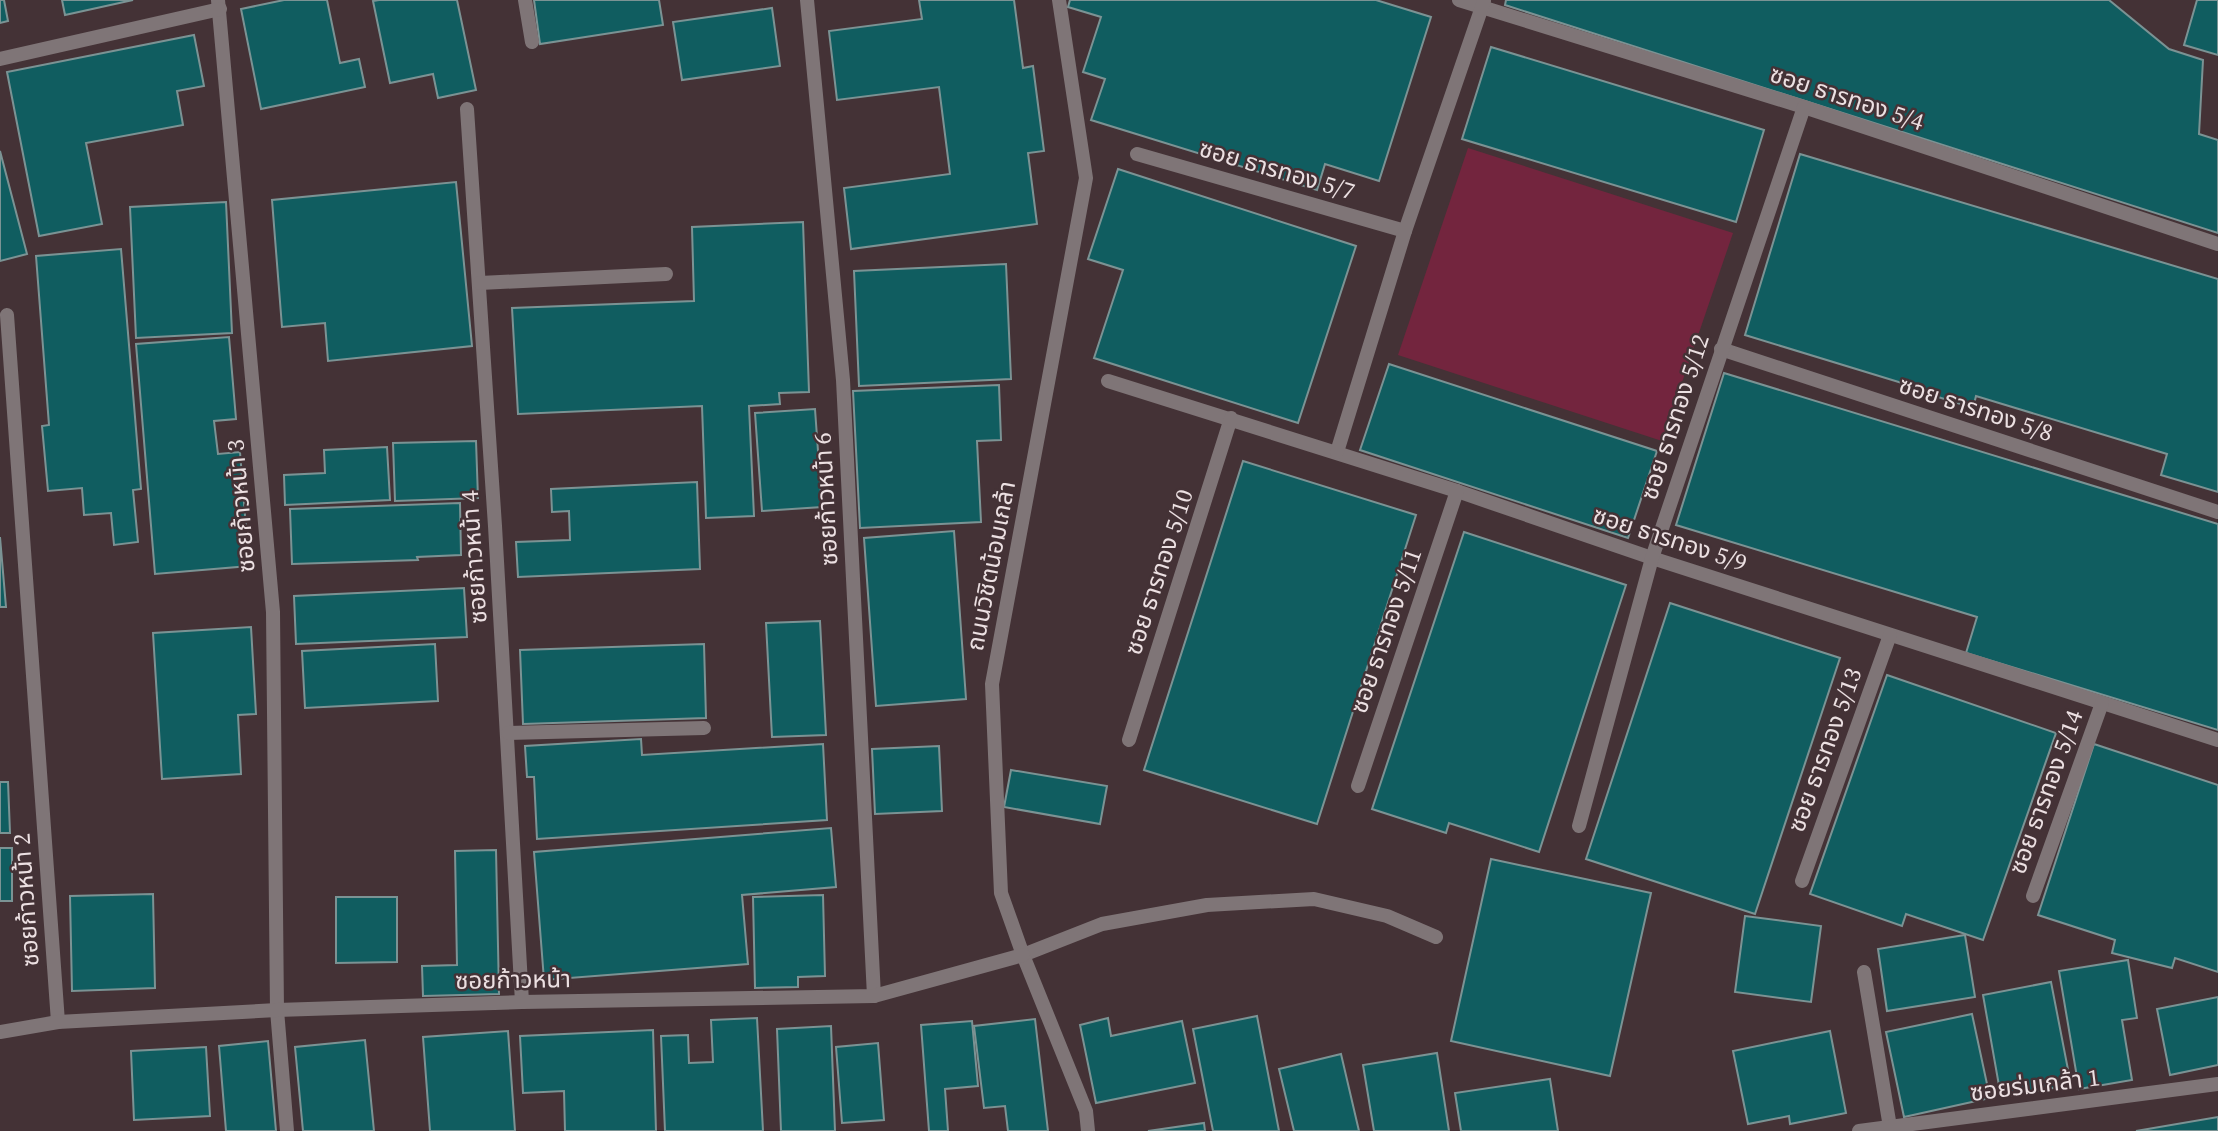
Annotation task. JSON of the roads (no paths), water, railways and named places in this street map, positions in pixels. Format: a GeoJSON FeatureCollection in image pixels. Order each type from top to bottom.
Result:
{"type":"FeatureCollection","features":[{"type":"Feature","properties":{"kind":"street"},"geometry":{"type":"LineString","coordinates":[[525,0],[532,42]]}},
{"type":"Feature","properties":{"kind":"street","name":"ซอยก้าวหน้า 6"},"geometry":{"type":"LineString","coordinates":[[807,0],[843,380],[874,996]]}},
{"type":"Feature","properties":{"kind":"street","name":"ถนนวิชิตน้อมเกล้า"},"geometry":{"type":"LineString","coordinates":[[1059,0],[1086,178],[992,684],[1001,893],[1086,1111],[1088,1131]]}},
{"type":"Feature","properties":{"kind":"street","name":"ซอย ธารทอง 5/4"},"geometry":{"type":"LineString","coordinates":[[1460,0],[1483,4],[1804,107],[2218,244]]}},
{"type":"Feature","properties":{"kind":"street"},"geometry":{"type":"LineString","coordinates":[[1337,453],[1405,231],[1483,4]]}},
{"type":"Feature","properties":{"kind":"street"},"geometry":{"type":"LineString","coordinates":[[0,59],[219,5]]}},
{"type":"Feature","properties":{"kind":"street","name":"ซอยก้าวหน้า 3"},"geometry":{"type":"LineString","coordinates":[[219,5],[273,612],[277,1010],[287,1131]]}},
{"type":"Feature","properties":{"kind":"street","name":"ซอย ธารทอง 5/12"},"geometry":{"type":"LineString","coordinates":[[1579,826],[1652,558],[1804,107]]}},
{"type":"Feature","properties":{"kind":"street","name":"ซอยก้าวหน้า 4"},"geometry":{"type":"LineString","coordinates":[[467,109],[508,733],[522,1002]]}},
{"type":"Feature","properties":{"kind":"street","name":"ซอย ธารทอง 5/7"},"geometry":{"type":"LineString","coordinates":[[1137,154],[1405,231]]}},
{"type":"Feature","properties":{"kind":"street"},"geometry":{"type":"LineString","coordinates":[[480,283],[666,274]]}},
{"type":"Feature","properties":{"kind":"street","name":"ซอยก้าวหน้า 2"},"geometry":{"type":"LineString","coordinates":[[7,315],[58,1022]]}},
{"type":"Feature","properties":{"kind":"street","name":"ซอย ธารทอง 5/8"},"geometry":{"type":"LineString","coordinates":[[1721,349],[2218,512]]}},
{"type":"Feature","properties":{"kind":"street","name":"ซอย ธารทอง 5/9"},"geometry":{"type":"LineString","coordinates":[[1108,381],[1457,491],[1652,558],[2218,740]]}},
{"type":"Feature","properties":{"kind":"street","name":"ซอย ธารทอง 5/10"},"geometry":{"type":"LineString","coordinates":[[1129,740],[1231,418]]}},
{"type":"Feature","properties":{"kind":"street","name":"ซอย ธารทอง 5/11"},"geometry":{"type":"LineString","coordinates":[[1358,786],[1457,491]]}},
{"type":"Feature","properties":{"kind":"street","name":"ซอย ธารทอง 5/13"},"geometry":{"type":"LineString","coordinates":[[1802,880],[1890,635]]}},
{"type":"Feature","properties":{"kind":"street","name":"ซอย ธารทอง 5/14"},"geometry":{"type":"LineString","coordinates":[[2033,896],[2102,703]]}},
{"type":"Feature","properties":{"kind":"street"},"geometry":{"type":"LineString","coordinates":[[508,733],[704,728]]}},
{"type":"Feature","properties":{"kind":"street","name":"ซอยก้าวหน้า"},"geometry":{"type":"LineString","coordinates":[[0,1032],[58,1022],[277,1010],[522,1002],[874,996],[1023,955],[1102,924],[1207,905],[1314,899],[1387,916],[1436,937]]}},
{"type":"Feature","properties":{"kind":"street"},"geometry":{"type":"LineString","coordinates":[[1864,972],[1890,1127]]}},
{"type":"Feature","properties":{"kind":"street","name":"ซอยร่มเกล้า 1"},"geometry":{"type":"LineString","coordinates":[[1859,1131],[2218,1084]]}}]}
